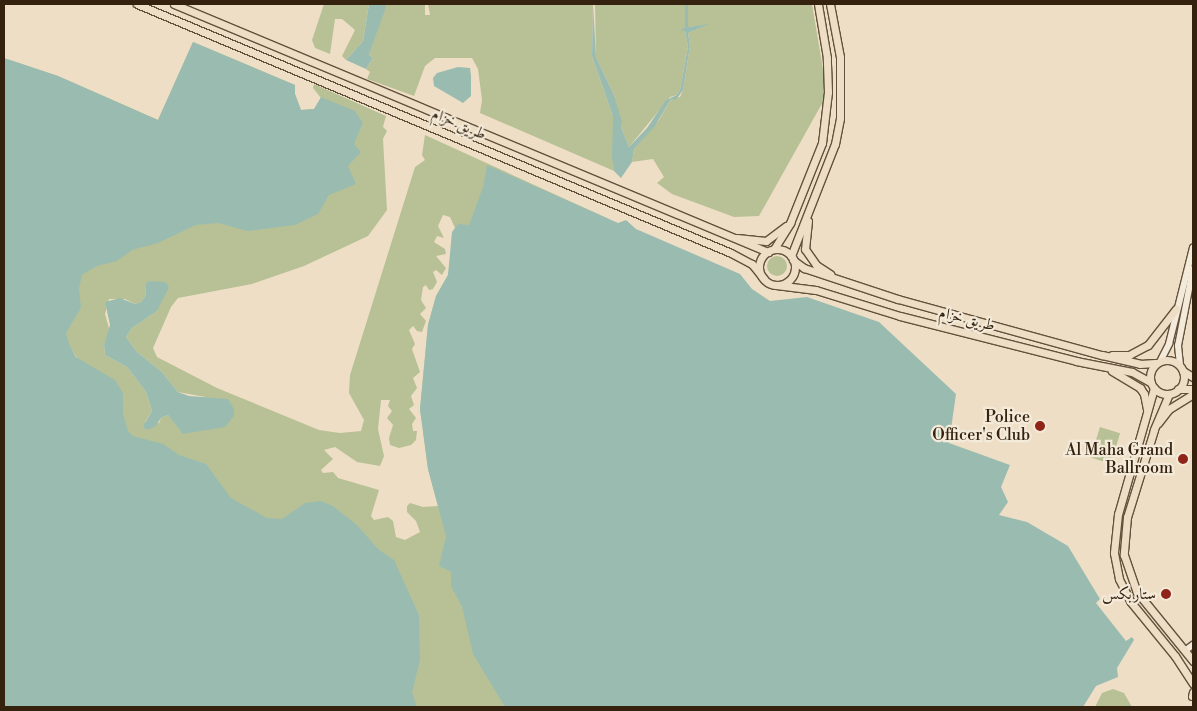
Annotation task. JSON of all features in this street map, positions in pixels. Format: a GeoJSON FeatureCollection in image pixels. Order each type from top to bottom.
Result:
{"type":"FeatureCollection","features":[{"type":"Feature","properties":{"kind":"main road","name":"طريق خزام"},"geometry":{"type":"LineString","coordinates":[[137,4],[731,253],[752,264],[764,279]]}},
{"type":"Feature","properties":{"kind":"main road","name":"طريق خزام"},"geometry":{"type":"LineString","coordinates":[[174,4],[720,234],[771,251]]}},
{"type":"Feature","properties":{"kind":"main road"},"geometry":{"type":"LineString","coordinates":[[818,4],[827,58],[827,115],[822,143],[790,223],[771,251],[759,264],[764,279],[776,285],[788,281],[793,276],[792,258],[835,144],[840,118],[840,57],[830,4]]}},
{"type":"Feature","properties":{"kind":"main road"},"geometry":{"type":"LineString","coordinates":[[812,203],[805,249],[816,265],[853,285]]}},
{"type":"Feature","properties":{"kind":"main road"},"geometry":{"type":"LineString","coordinates":[[720,234],[766,241],[790,223]]}},
{"type":"Feature","properties":{"kind":"main road"},"geometry":{"type":"LineString","coordinates":[[771,251],[792,258]]}},
{"type":"Feature","properties":{"kind":"main road","name":"طريق خزام"},"geometry":{"type":"LineString","coordinates":[[792,258],[804,268],[853,285],[1102,355],[1140,364],[1158,362]]}},
{"type":"Feature","properties":{"kind":"main road","name":"طريق خزام"},"geometry":{"type":"LineString","coordinates":[[776,285],[816,290],[900,316],[1138,374],[1152,385]]}},
{"type":"Feature","properties":{"kind":"main road"},"geometry":{"type":"LineString","coordinates":[[1102,355],[1139,351],[1166,326],[1176,309]]}},
{"type":"Feature","properties":{"kind":"main road"},"geometry":{"type":"LineString","coordinates":[[1193,377],[1167,359],[1158,362],[1151,369],[1152,385],[1146,419],[1113,538],[1119,579],[1137,611],[1175,656],[1193,684]]}},
{"type":"Feature","properties":{"kind":"main road"},"geometry":{"type":"LineString","coordinates":[[1105,367],[1133,383],[1144,394],[1146,419]]}},
{"type":"Feature","properties":{"kind":"main road"},"geometry":{"type":"LineString","coordinates":[[1178,390],[1184,377],[1181,368]]}},
{"type":"Feature","properties":{"kind":"main road"},"geometry":{"type":"LineString","coordinates":[[1152,385],[1169,394]]}},
{"type":"Feature","properties":{"kind":"main road"},"geometry":{"type":"LineString","coordinates":[[1193,389],[1178,390],[1169,394],[1154,430],[1127,517],[1124,555],[1137,592],[1193,661]]}},
{"type":"Feature","properties":{"kind":"main road"},"geometry":{"type":"LineString","coordinates":[[1154,430],[1169,409],[1193,394]]}},
{"type":"Feature","properties":{"kind":"main road"},"geometry":{"type":"LineString","coordinates":[[1124,604],[1137,611]]}},
{"type":"Feature","properties":{"kind":"street"},"geometry":{"type":"LineString","coordinates":[[1158,362],[1170,344],[1176,309],[1193,248]]}},
{"type":"Feature","properties":{"kind":"street"},"geometry":{"type":"LineString","coordinates":[[1181,368],[1178,346],[1193,269]]}},
{"type":"Feature","properties":{"kind":"street"},"geometry":{"type":"LineString","coordinates":[[1186,650],[1193,645]]}},
{"type":"Feature","properties":{"kind":"green space"},"geometry":{"type":"Polygon","coordinates":[[[324,4],[369,4],[363,41],[346,60],[342,56],[355,30],[342,19],[335,19],[330,54],[315,48],[312,40],[324,4]]]}},
{"type":"Feature","properties":{"kind":"green space"},"geometry":{"type":"Polygon","coordinates":[[[386,4],[425,4],[425,15],[430,15],[428,4],[593,4],[592,56],[613,117],[614,171],[480,113],[482,100],[478,69],[472,58],[435,58],[425,66],[414,96],[367,79],[370,72],[366,69],[373,58],[369,55],[386,4]]]}},
{"type":"Feature","properties":{"kind":"green space"},"geometry":{"type":"Polygon","coordinates":[[[595,4],[685,4],[685,27],[681,31],[685,31],[688,47],[680,90],[677,95],[670,97],[629,147],[621,127],[614,95],[596,57],[595,4]]]}},
{"type":"Feature","properties":{"kind":"green space"},"geometry":{"type":"Polygon","coordinates":[[[688,4],[812,4],[826,87],[824,100],[759,216],[734,217],[672,194],[657,183],[664,177],[653,159],[632,162],[634,149],[659,120],[671,99],[680,97],[683,90],[690,46],[688,33],[707,25],[688,27],[688,4]]]}},
{"type":"Feature","properties":{"kind":"green space"},"geometry":{"type":"Polygon","coordinates":[[[193,42],[295,85],[295,94],[301,110],[314,109],[321,98],[313,88],[314,84],[386,116],[383,127],[387,131],[383,139],[387,210],[368,236],[304,266],[252,284],[178,298],[171,307],[153,348],[157,357],[217,388],[319,430],[340,433],[361,431],[364,420],[349,393],[350,375],[415,167],[425,160],[422,155],[425,135],[609,219],[531,707],[339,707],[227,587],[4,246],[152,226],[313,188],[4,58],[58,76],[158,120],[193,42]],[[443,215],[438,226],[444,238],[437,236],[434,242],[445,249],[446,254],[436,256],[446,268],[442,275],[436,270],[433,272],[437,282],[433,289],[429,290],[426,285],[423,287],[421,300],[426,308],[420,314],[426,321],[422,332],[417,331],[413,326],[409,330],[415,344],[412,349],[420,372],[413,378],[417,388],[411,396],[414,405],[409,409],[416,418],[412,424],[413,431],[417,431],[416,440],[411,445],[399,448],[390,445],[389,438],[393,425],[387,418],[392,411],[388,406],[390,400],[381,400],[378,429],[384,456],[380,466],[357,462],[335,447],[324,450],[333,459],[321,470],[323,473],[333,472],[338,478],[379,490],[371,516],[374,520],[388,517],[393,521],[396,537],[405,540],[420,532],[416,521],[407,512],[407,506],[410,503],[423,507],[438,506],[428,469],[420,409],[428,325],[436,296],[448,275],[455,228],[450,217],[443,215]],[[161,282],[145,284],[146,295],[141,302],[135,304],[125,299],[109,299],[105,314],[110,332],[104,345],[105,355],[127,367],[146,392],[152,411],[145,422],[159,423],[161,418],[168,415],[174,422],[202,428],[221,427],[205,397],[178,392],[162,372],[137,352],[126,337],[132,328],[157,311],[161,282]]]}},
{"type":"Feature","properties":{"kind":"green space"},"geometry":{"type":"Polygon","coordinates":[[[777,256],[784,259],[787,266],[784,273],[777,276],[770,273],[767,266],[770,259],[777,256]]]}},
{"type":"Feature","properties":{"kind":"green space"},"geometry":{"type":"Polygon","coordinates":[[[1100,427],[1120,433],[1111,464],[1091,458],[1100,427]]]}},
{"type":"Feature","properties":{"kind":"green space"},"geometry":{"type":"Polygon","coordinates":[[[1113,689],[1124,693],[1132,707],[1095,707],[1102,693],[1113,689]]]}},
{"type":"Feature","properties":{"kind":"water"},"geometry":{"type":"Polygon","coordinates":[[[369,4],[386,4],[386,7],[369,55],[373,58],[366,69],[346,60],[363,41],[369,4]]]}},
{"type":"Feature","properties":{"kind":"water"},"geometry":{"type":"Polygon","coordinates":[[[593,4],[596,57],[614,95],[622,122],[621,127],[629,147],[647,128],[666,100],[677,95],[680,90],[688,47],[685,31],[680,31],[685,27],[685,4],[688,5],[688,27],[710,24],[688,33],[690,46],[683,90],[676,100],[671,99],[655,126],[634,149],[632,162],[621,178],[614,171],[612,157],[613,117],[592,56],[593,4]]]}},
{"type":"Feature","properties":{"kind":"water"},"geometry":{"type":"Polygon","coordinates":[[[193,42],[295,85],[295,94],[301,110],[314,109],[321,97],[355,111],[363,123],[354,144],[361,152],[348,166],[356,184],[329,195],[318,214],[295,225],[247,231],[219,223],[196,225],[158,243],[132,250],[117,261],[97,266],[82,275],[79,288],[81,308],[66,333],[69,344],[76,357],[115,380],[123,393],[123,413],[128,431],[133,436],[163,444],[179,455],[206,464],[231,498],[267,518],[282,519],[305,503],[321,501],[333,506],[357,525],[378,549],[394,560],[419,615],[420,660],[412,693],[417,707],[4,707],[4,58],[58,76],[158,120],[193,42]]]}},
{"type":"Feature","properties":{"kind":"water"},"geometry":{"type":"Polygon","coordinates":[[[458,67],[470,68],[471,96],[463,103],[434,86],[433,78],[437,73],[458,67]]]}},
{"type":"Feature","properties":{"kind":"water"},"geometry":{"type":"Polygon","coordinates":[[[487,165],[618,223],[626,220],[636,229],[740,274],[752,289],[770,301],[807,297],[879,322],[956,394],[949,443],[1010,465],[1001,487],[1008,502],[999,515],[1027,522],[1068,546],[1100,599],[1096,603],[1126,641],[1132,637],[1134,640],[1117,668],[1118,677],[1096,686],[1083,707],[505,707],[473,654],[462,607],[451,586],[451,572],[439,566],[446,536],[428,469],[420,409],[428,325],[436,296],[448,275],[452,232],[458,224],[469,225],[483,187],[487,165]]]}},
{"type":"Feature","properties":{"kind":"water"},"geometry":{"type":"Polygon","coordinates":[[[149,281],[165,282],[169,287],[157,311],[132,328],[126,337],[137,352],[162,372],[178,392],[189,396],[228,399],[234,409],[234,416],[225,427],[183,434],[168,415],[161,418],[155,427],[146,430],[143,426],[152,411],[146,392],[127,367],[105,355],[104,345],[110,325],[105,302],[120,298],[135,304],[141,302],[146,295],[145,284],[149,281]]]}},
{"type":"Feature","properties":{"kind":"place","name":"Police Officer's Club"},"geometry":{"type":"Point","coordinates":[1040,426]}},
{"type":"Feature","properties":{"kind":"place","name":"Al Maha Grand Ballroom"},"geometry":{"type":"Point","coordinates":[1183,459]}},
{"type":"Feature","properties":{"kind":"place","name":"ستاربكس"},"geometry":{"type":"Point","coordinates":[1166,594]}}]}
